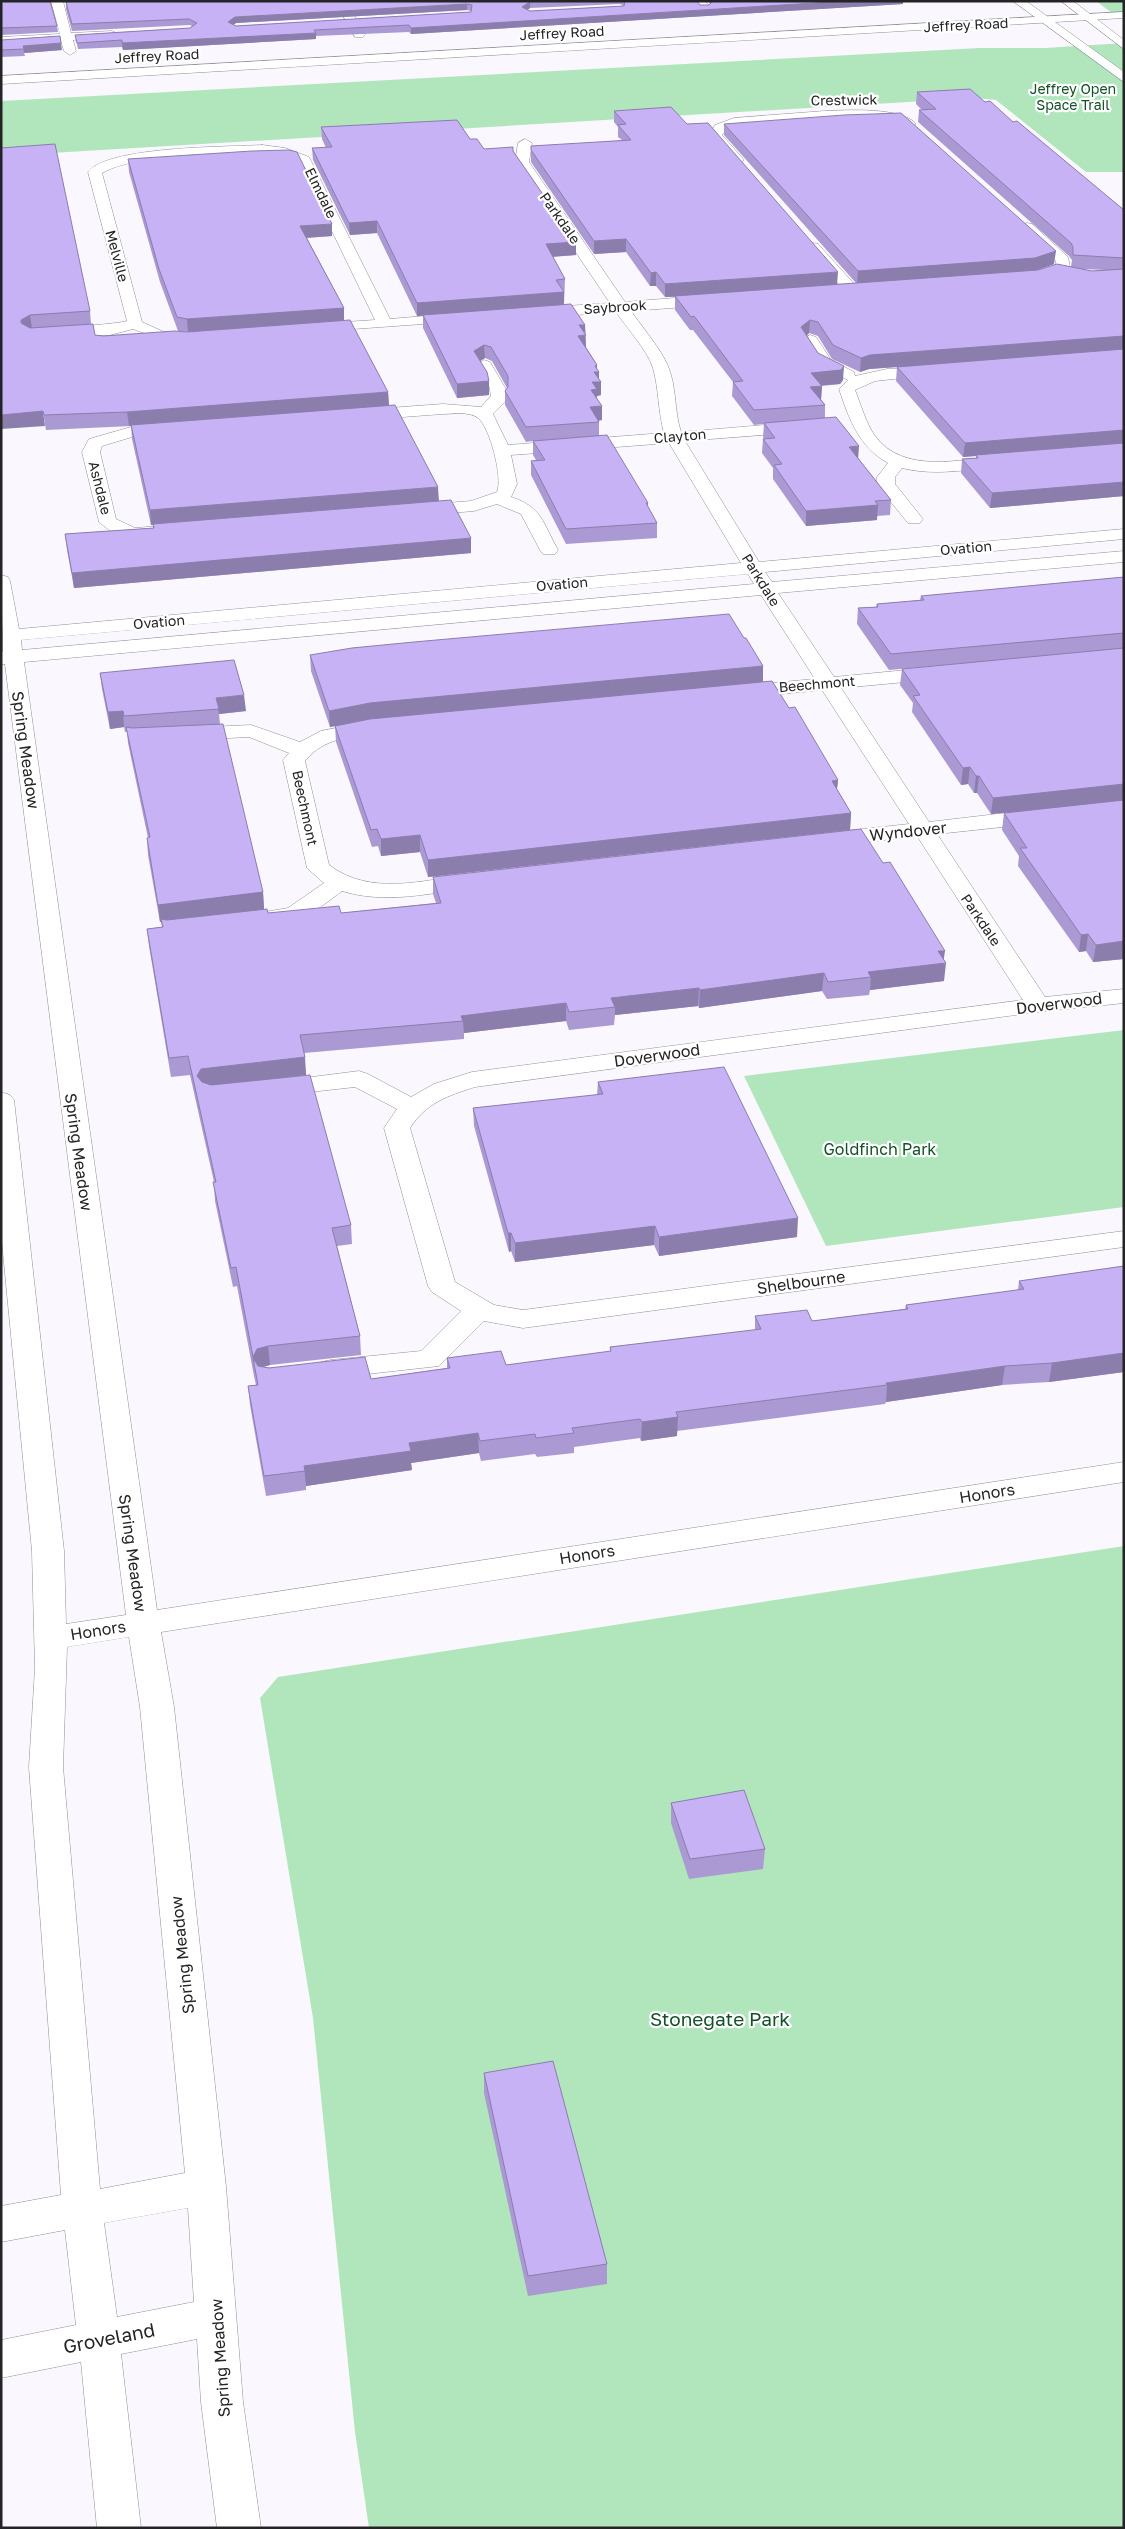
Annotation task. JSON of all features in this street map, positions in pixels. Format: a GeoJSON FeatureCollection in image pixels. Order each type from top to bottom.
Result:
{"type":"FeatureCollection","features":[{"type":"Feature","properties":{"kind":"street"},"geometry":{"type":"LineString","coordinates":[[340,1],[359,34]]}},
{"type":"Feature","properties":{"kind":"street"},"geometry":{"type":"LineString","coordinates":[[1018,1],[1124,78]]}},
{"type":"Feature","properties":{"kind":"street"},"geometry":{"type":"LineString","coordinates":[[1066,1],[1124,46]]}},
{"type":"Feature","properties":{"kind":"street"},"geometry":{"type":"LineString","coordinates":[[60,3],[70,50]]}},
{"type":"Feature","properties":{"kind":"street","name":"Jeffrey Road"},"geometry":{"type":"LineString","coordinates":[[1,80],[1124,15]]}},
{"type":"Feature","properties":{"kind":"street"},"geometry":{"type":"LineString","coordinates":[[1045,36],[1124,31]]}},
{"type":"Feature","properties":{"kind":"street"},"geometry":{"type":"LineString","coordinates":[[1,41],[124,34]]}},
{"type":"Feature","properties":{"kind":"street","name":"Crestwick"},"geometry":{"type":"LineString","coordinates":[[746,171],[716,138],[716,130],[723,125],[740,122],[878,114],[905,120],[918,131]]}},
{"type":"Feature","properties":{"kind":"street","name":"Parkdale"},"geometry":{"type":"LineString","coordinates":[[525,143],[522,162],[660,365],[668,397],[667,414],[674,437],[767,590],[827,684],[1038,1005]]}},
{"type":"Feature","properties":{"kind":"street","name":"Elmdale"},"geometry":{"type":"LineString","coordinates":[[110,164],[136,157],[262,150],[280,150],[304,160],[384,324]]}},
{"type":"Feature","properties":{"kind":"street","name":"Melville"},"geometry":{"type":"LineString","coordinates":[[110,164],[95,172],[135,324]]}},
{"type":"Feature","properties":{"kind":"street"},"geometry":{"type":"LineString","coordinates":[[1016,278],[1036,277],[1064,271],[1063,260],[1019,220]]}},
{"type":"Feature","properties":{"kind":"street"},"geometry":{"type":"LineString","coordinates":[[804,236],[851,289]]}},
{"type":"Feature","properties":{"kind":"street"},"geometry":{"type":"LineString","coordinates":[[832,291],[871,288]]}},
{"type":"Feature","properties":{"kind":"street","name":"Saybrook"},"geometry":{"type":"LineString","coordinates":[[521,314],[725,299]]}},
{"type":"Feature","properties":{"kind":"street"},"geometry":{"type":"LineString","coordinates":[[306,330],[472,317]]}},
{"type":"Feature","properties":{"kind":"street"},"geometry":{"type":"LineString","coordinates":[[42,334],[110,330],[135,324],[147,332],[165,338],[198,338]]}},
{"type":"Feature","properties":{"kind":"street"},"geometry":{"type":"LineString","coordinates":[[810,340],[825,362],[858,379]]}},
{"type":"Feature","properties":{"kind":"street"},"geometry":{"type":"LineString","coordinates":[[484,365],[500,389],[500,397],[496,405],[484,413],[492,422],[508,484],[504,495],[497,498]]}},
{"type":"Feature","properties":{"kind":"street"},"geometry":{"type":"LineString","coordinates":[[948,370],[869,376],[851,383],[847,389],[860,423],[871,442],[884,454],[898,462],[930,467],[1017,460]]}},
{"type":"Feature","properties":{"kind":"street","name":"Ashdale"},"geometry":{"type":"LineString","coordinates":[[484,413],[466,409],[443,409],[131,432],[95,443],[91,452],[108,522],[119,530],[134,534],[474,506],[497,498]]}},
{"type":"Feature","properties":{"kind":"street"},"geometry":{"type":"LineString","coordinates":[[840,424],[860,423]]}},
{"type":"Feature","properties":{"kind":"street","name":"Clayton"},"geometry":{"type":"LineString","coordinates":[[501,451],[820,426]]}},
{"type":"Feature","properties":{"kind":"street"},"geometry":{"type":"LineString","coordinates":[[898,462],[886,477],[886,485],[914,519]]}},
{"type":"Feature","properties":{"kind":"street"},"geometry":{"type":"LineString","coordinates":[[497,498],[521,506],[528,511],[549,550]]}},
{"type":"Feature","properties":{"kind":"street","name":"Ovation"},"geometry":{"type":"LineString","coordinates":[[6,636],[1124,534]]}},
{"type":"Feature","properties":{"kind":"street","name":"Ovation"},"geometry":{"type":"LineString","coordinates":[[8,658],[1124,556]]}},
{"type":"Feature","properties":{"kind":"street","name":"Spring Meadow"},"geometry":{"type":"LineString","coordinates":[[1,581],[8,658],[135,1575],[158,1707],[206,2187],[222,2402],[239,2528]]}},
{"type":"Feature","properties":{"kind":"street","name":"Beechmont"},"geometry":{"type":"LineString","coordinates":[[719,694],[959,671]]}},
{"type":"Feature","properties":{"kind":"street","name":"Beechmont"},"geometry":{"type":"LineString","coordinates":[[390,725],[330,733],[301,750],[294,760],[318,868],[340,882],[364,889],[402,889],[491,879]]}},
{"type":"Feature","properties":{"kind":"street"},"geometry":{"type":"LineString","coordinates":[[173,735],[251,731],[301,750]]}},
{"type":"Feature","properties":{"kind":"street","name":"Wyndover"},"geometry":{"type":"LineString","coordinates":[[806,842],[1056,815]]}},
{"type":"Feature","properties":{"kind":"street"},"geometry":{"type":"LineString","coordinates":[[246,920],[295,914],[340,882]]}},
{"type":"Feature","properties":{"kind":"street","name":"Doverwood"},"geometry":{"type":"LineString","coordinates":[[472,1306],[442,1286],[397,1128],[411,1107],[443,1089],[472,1080],[1038,1005],[1124,996]]}},
{"type":"Feature","properties":{"kind":"street"},"geometry":{"type":"LineString","coordinates":[[252,1090],[359,1079],[411,1107]]}},
{"type":"Feature","properties":{"kind":"street"},"geometry":{"type":"LineString","coordinates":[[1,1100],[48,1551],[52,1668],[46,1767],[82,2210],[120,2528]]}},
{"type":"Feature","properties":{"kind":"street","name":"Shelbourne"},"geometry":{"type":"LineString","coordinates":[[472,1306],[487,1313],[523,1319],[1124,1239]]}},
{"type":"Feature","properties":{"kind":"street"},"geometry":{"type":"LineString","coordinates":[[310,1372],[429,1359],[472,1306]]}},
{"type":"Feature","properties":{"kind":"street","name":"Honors"},"geometry":{"type":"LineString","coordinates":[[50,1638],[1124,1472]]}},
{"type":"Feature","properties":{"kind":"street"},"geometry":{"type":"LineString","coordinates":[[1,2224],[206,2187]]}},
{"type":"Feature","properties":{"kind":"street","name":"Groveland"},"geometry":{"type":"LineString","coordinates":[[1,2358],[217,2316]]}},
{"type":"Feature","properties":{"kind":"green space"},"geometry":{"type":"Polygon","coordinates":[[[1096,1],[1124,1],[1124,15],[1116,16],[1096,1]]]}},
{"type":"Feature","properties":{"kind":"green space","name":"Jeffrey Open Space Trail"},"geometry":{"type":"Polygon","coordinates":[[[1124,43],[1124,172],[1086,172],[996,100],[975,98],[1,156],[1,101],[979,48],[1045,48],[1124,43]]]}},
{"type":"Feature","properties":{"kind":"green space","name":"Goldfinch Park"},"geometry":{"type":"Polygon","coordinates":[[[1124,1030],[1124,1207],[826,1246],[744,1076],[1124,1030]]]}},
{"type":"Feature","properties":{"kind":"green space","name":"Stonegate Park"},"geometry":{"type":"Polygon","coordinates":[[[1124,1546],[1124,2528],[369,2528],[355,2432],[313,2018],[260,1698],[278,1677],[1124,1546]]]}},
{"type":"Feature","properties":{"kind":"building"},"geometry":{"type":"Polygon","coordinates":[[[1,1],[50,1],[57,26],[1,28],[1,1]]]}},
{"type":"Feature","properties":{"kind":"building"},"geometry":{"type":"Polygon","coordinates":[[[539,1],[530,2],[522,7],[530,11],[624,6],[625,1],[697,1],[700,5],[709,5],[713,1],[847,1],[411,28],[409,25],[314,30],[316,33],[122,43],[122,40],[77,43],[75,35],[190,28],[197,23],[189,19],[72,24],[66,2],[539,1]],[[472,5],[235,17],[228,22],[236,26],[471,12],[472,5]]]}},
{"type":"Feature","properties":{"kind":"building"},"geometry":{"type":"Polygon","coordinates":[[[60,36],[61,43],[23,46],[24,49],[1,50],[1,40],[60,36]]]}},
{"type":"Feature","properties":{"kind":"building"},"geometry":{"type":"Polygon","coordinates":[[[970,89],[985,102],[990,101],[1013,122],[1017,121],[1124,210],[1124,258],[1073,255],[1071,243],[919,110],[936,109],[917,92],[970,89]]]}},
{"type":"Feature","properties":{"kind":"building"},"geometry":{"type":"Polygon","coordinates":[[[671,107],[687,124],[708,123],[838,272],[665,284],[656,272],[651,273],[626,239],[594,241],[531,150],[531,146],[631,140],[618,125],[626,124],[614,111],[671,107]]]}},
{"type":"Feature","properties":{"kind":"building"},"geometry":{"type":"Polygon","coordinates":[[[901,113],[1056,251],[1035,258],[858,271],[724,124],[844,115],[901,113]]]}},
{"type":"Feature","properties":{"kind":"building"},"geometry":{"type":"Polygon","coordinates":[[[457,120],[470,139],[477,139],[484,149],[513,147],[513,151],[576,242],[546,244],[565,279],[556,280],[564,292],[417,303],[377,221],[349,223],[312,148],[332,147],[321,127],[457,120]]]}},
{"type":"Feature","properties":{"kind":"building"},"geometry":{"type":"Polygon","coordinates":[[[55,144],[90,311],[30,315],[21,320],[21,323],[30,328],[93,324],[95,335],[103,336],[350,320],[388,392],[127,412],[44,415],[43,411],[1,415],[1,148],[55,144]]]}},
{"type":"Feature","properties":{"kind":"building"},"geometry":{"type":"Polygon","coordinates":[[[289,150],[297,152],[332,224],[300,226],[344,308],[187,319],[177,317],[159,269],[128,159],[289,150]]]}},
{"type":"Feature","properties":{"kind":"building"},"geometry":{"type":"Polygon","coordinates":[[[1057,264],[1092,271],[1124,269],[1124,336],[870,355],[861,358],[833,345],[818,322],[810,320],[801,327],[818,353],[844,366],[841,370],[811,373],[822,386],[810,387],[825,405],[754,410],[733,382],[743,381],[694,316],[691,317],[675,296],[1038,270],[1057,264]]]}},
{"type":"Feature","properties":{"kind":"building"},"geometry":{"type":"Polygon","coordinates":[[[571,304],[585,325],[579,325],[586,335],[578,336],[597,365],[595,366],[599,372],[594,372],[601,382],[592,382],[597,389],[591,390],[602,406],[590,407],[599,422],[526,427],[505,391],[508,387],[508,376],[491,347],[484,345],[474,351],[487,372],[489,381],[457,384],[423,315],[571,304]]]}},
{"type":"Feature","properties":{"kind":"building"},"geometry":{"type":"Polygon","coordinates":[[[1124,349],[1124,430],[965,443],[897,367],[1124,349]]]}},
{"type":"Feature","properties":{"kind":"building"},"geometry":{"type":"Polygon","coordinates":[[[395,405],[438,487],[150,510],[131,425],[395,405]]]}},
{"type":"Feature","properties":{"kind":"building"},"geometry":{"type":"Polygon","coordinates":[[[836,417],[859,446],[849,447],[891,500],[875,501],[878,505],[806,511],[774,465],[782,464],[763,439],[775,438],[764,423],[836,417]]]}},
{"type":"Feature","properties":{"kind":"building"},"geometry":{"type":"Polygon","coordinates":[[[607,435],[648,503],[646,503],[657,523],[566,529],[531,461],[545,460],[533,441],[607,435]]]}},
{"type":"Feature","properties":{"kind":"building"},"geometry":{"type":"Polygon","coordinates":[[[1124,443],[1124,482],[992,493],[962,459],[978,458],[976,455],[1124,443]]]}},
{"type":"Feature","properties":{"kind":"building"},"geometry":{"type":"Polygon","coordinates":[[[451,500],[471,538],[72,573],[65,534],[154,528],[153,524],[451,500]]]}},
{"type":"Feature","properties":{"kind":"building"},"geometry":{"type":"Polygon","coordinates":[[[1124,577],[1124,633],[891,654],[858,608],[878,607],[877,604],[924,600],[921,596],[1124,577]]]}},
{"type":"Feature","properties":{"kind":"building"},"geometry":{"type":"Polygon","coordinates":[[[729,614],[763,666],[370,703],[329,711],[310,655],[352,648],[729,614]]]}},
{"type":"Feature","properties":{"kind":"building"},"geometry":{"type":"Polygon","coordinates":[[[1124,648],[1124,784],[993,798],[979,776],[976,776],[970,767],[963,768],[913,696],[920,695],[902,669],[1124,648]]]}},
{"type":"Feature","properties":{"kind":"building"},"geometry":{"type":"Polygon","coordinates":[[[234,660],[244,695],[216,698],[219,709],[124,716],[123,711],[108,712],[100,673],[234,660]]]}},
{"type":"Feature","properties":{"kind":"building"},"geometry":{"type":"Polygon","coordinates":[[[772,681],[789,708],[795,707],[838,780],[832,781],[851,813],[428,860],[420,835],[381,839],[377,829],[371,830],[335,726],[370,719],[772,681]]]}},
{"type":"Feature","properties":{"kind":"building"},"geometry":{"type":"Polygon","coordinates":[[[223,724],[263,892],[158,905],[147,838],[150,837],[126,727],[223,724]]]}},
{"type":"Feature","properties":{"kind":"building"},"geometry":{"type":"Polygon","coordinates":[[[1124,800],[1124,941],[1096,945],[1088,934],[1081,935],[1020,848],[1027,848],[1004,813],[1124,800]]]}},
{"type":"Feature","properties":{"kind":"building"},"geometry":{"type":"Polygon","coordinates":[[[861,829],[883,863],[890,862],[945,951],[938,951],[946,963],[868,972],[871,977],[828,982],[824,973],[700,990],[699,988],[611,998],[615,1007],[569,1012],[566,1003],[461,1016],[463,1021],[300,1035],[305,1057],[201,1069],[197,1076],[202,1082],[211,1085],[310,1075],[351,1225],[332,1228],[360,1336],[268,1346],[257,1349],[253,1357],[236,1267],[231,1268],[213,1182],[216,1182],[188,1056],[169,1058],[147,929],[163,927],[161,919],[167,920],[267,909],[268,913],[339,906],[341,913],[441,903],[433,877],[861,829]]]}},
{"type":"Feature","properties":{"kind":"building"},"geometry":{"type":"Polygon","coordinates":[[[724,1067],[798,1218],[659,1237],[655,1226],[515,1243],[511,1233],[508,1233],[473,1108],[603,1094],[598,1082],[724,1067]]]}},
{"type":"Feature","properties":{"kind":"building"},"geometry":{"type":"Polygon","coordinates":[[[1124,1266],[1124,1353],[1052,1363],[1005,1366],[886,1383],[887,1385],[676,1412],[678,1417],[642,1422],[640,1419],[572,1428],[574,1433],[536,1438],[535,1434],[480,1441],[478,1433],[409,1443],[411,1451],[304,1466],[305,1471],[264,1476],[248,1386],[258,1385],[253,1358],[258,1366],[269,1368],[365,1357],[371,1379],[450,1368],[447,1358],[501,1351],[506,1365],[611,1351],[610,1347],[761,1329],[755,1316],[807,1310],[812,1321],[908,1309],[906,1305],[1024,1289],[1019,1281],[1124,1266]]]}},
{"type":"Feature","properties":{"kind":"building"},"geometry":{"type":"Polygon","coordinates":[[[744,1790],[765,1849],[690,1859],[671,1803],[744,1790]]]}},
{"type":"Feature","properties":{"kind":"building"},"geometry":{"type":"Polygon","coordinates":[[[553,2061],[607,2264],[528,2276],[484,2073],[553,2061]]]}}]}
